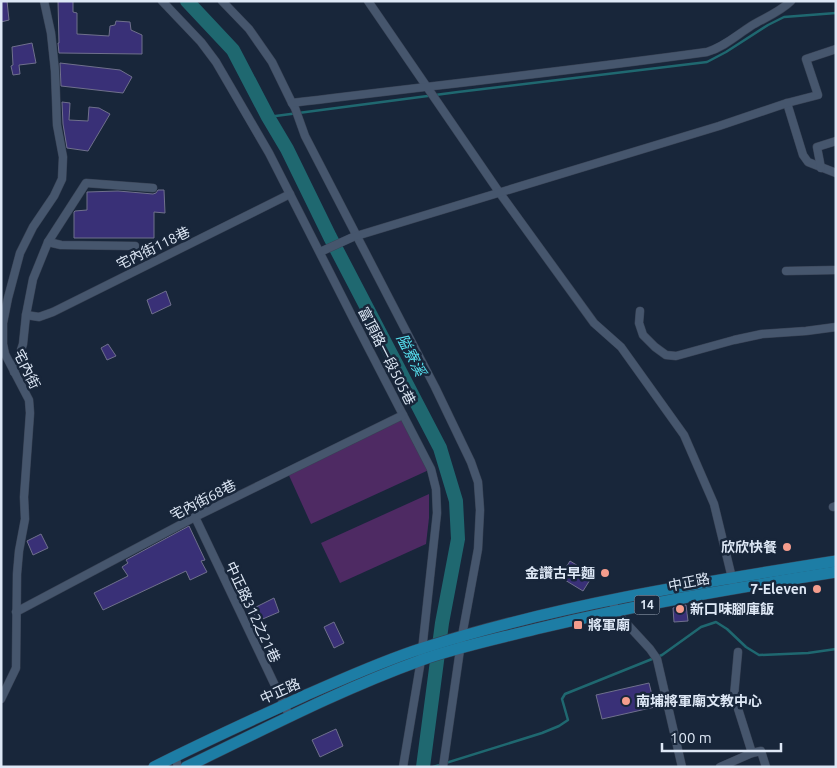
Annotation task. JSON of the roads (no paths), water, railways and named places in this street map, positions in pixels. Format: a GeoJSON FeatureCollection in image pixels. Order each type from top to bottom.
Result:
{"type":"FeatureCollection","features":[{"type":"Feature","properties":{"kind":"main road","name":"中正路"},"geometry":{"type":"LineString","coordinates":[[461,642],[614,605],[733,583],[836,561]]}},
{"type":"Feature","properties":{"kind":"main road","name":"中正路"},"geometry":{"type":"LineString","coordinates":[[733,583],[836,572]]}},
{"type":"Feature","properties":{"kind":"main road","name":"14"},"geometry":{"type":"LineString","coordinates":[[421,654],[461,642]]}},
{"type":"Feature","properties":{"kind":"main road","name":"中正路"},"geometry":{"type":"LineString","coordinates":[[154,767],[176,762],[284,705],[369,668],[421,654]]}},
{"type":"Feature","properties":{"kind":"main road","name":"中正路"},"geometry":{"type":"LineString","coordinates":[[186,767],[421,654]]}},
{"type":"Feature","properties":{"kind":"street","name":"宅內街"},"geometry":{"type":"LineString","coordinates":[[1,699],[16,668],[17,574],[25,519],[24,488],[30,413],[29,400],[5,354],[3,323],[20,253],[33,227],[54,196],[62,179],[63,157],[57,125],[51,33],[44,1]]}},
{"type":"Feature","properties":{"kind":"street","name":"富頂路一段505巷"},"geometry":{"type":"LineString","coordinates":[[162,1],[201,42],[216,62],[269,153],[322,251],[431,468],[436,489],[437,513],[421,654],[403,767]]}},
{"type":"Feature","properties":{"kind":"street"},"geometry":{"type":"LineString","coordinates":[[222,1],[249,30],[272,62],[354,237],[435,387],[471,462],[478,482],[480,510],[478,549],[461,642],[443,767]]}},
{"type":"Feature","properties":{"kind":"street"},"geometry":{"type":"LineString","coordinates":[[368,1],[499,192],[594,323],[621,347],[684,435],[714,504],[733,583]]}},
{"type":"Feature","properties":{"kind":"street"},"geometry":{"type":"LineString","coordinates":[[295,109],[707,52],[718,49],[791,1]]}},
{"type":"Feature","properties":{"kind":"street"},"geometry":{"type":"LineString","coordinates":[[322,251],[354,237],[818,95],[806,59],[835,51]]}},
{"type":"Feature","properties":{"kind":"street"},"geometry":{"type":"LineString","coordinates":[[787,103],[803,155],[808,162],[836,173]]}},
{"type":"Feature","properties":{"kind":"street"},"geometry":{"type":"LineString","coordinates":[[821,168],[817,147],[836,141]]}},
{"type":"Feature","properties":{"kind":"street"},"geometry":{"type":"LineString","coordinates":[[14,372],[23,344],[33,279],[48,242],[86,183],[153,188]]}},
{"type":"Feature","properties":{"kind":"street","name":"宅內街118巷"},"geometry":{"type":"LineString","coordinates":[[26,315],[39,317],[53,312],[290,194]]}},
{"type":"Feature","properties":{"kind":"street"},"geometry":{"type":"LineString","coordinates":[[48,242],[61,245],[135,246]]}},
{"type":"Feature","properties":{"kind":"street"},"geometry":{"type":"LineString","coordinates":[[786,270],[836,270]]}},
{"type":"Feature","properties":{"kind":"street"},"geometry":{"type":"LineString","coordinates":[[640,311],[639,323],[643,335],[655,348],[666,355],[676,356],[762,334],[836,327]]}},
{"type":"Feature","properties":{"kind":"street","name":"宅內街68巷"},"geometry":{"type":"LineString","coordinates":[[16,612],[195,517],[403,415]]}},
{"type":"Feature","properties":{"kind":"street","name":"中正路312之21巷"},"geometry":{"type":"LineString","coordinates":[[195,517],[290,717]]}},
{"type":"Feature","properties":{"kind":"street"},"geometry":{"type":"LineString","coordinates":[[614,605],[657,659],[682,767]]}},
{"type":"Feature","properties":{"kind":"street"},"geometry":{"type":"LineString","coordinates":[[738,652],[734,696],[752,753]]}},
{"type":"Feature","properties":{"kind":"street"},"geometry":{"type":"LineString","coordinates":[[720,767],[761,751],[766,767]]}},
{"type":"Feature","properties":{"kind":"waterway","name":"隘寮溪"},"geometry":{"type":"LineString","coordinates":[[187,1],[233,50],[287,149],[330,237],[440,448],[456,501],[458,539],[442,623],[423,767]]}},
{"type":"Feature","properties":{"kind":"waterway"},"geometry":{"type":"LineString","coordinates":[[268,117],[707,62],[784,17],[836,13]]}},
{"type":"Feature","properties":{"kind":"waterway"},"geometry":{"type":"LineString","coordinates":[[433,767],[559,726],[568,720],[562,699],[565,694],[662,655],[701,627],[716,622],[727,629],[746,647],[759,655],[808,653],[836,649]]}},
{"type":"Feature","properties":{"kind":"place","name":"欣欣快餐"},"geometry":{"type":"Point","coordinates":[787,547]}},
{"type":"Feature","properties":{"kind":"place","name":"金讚古早麵"},"geometry":{"type":"Point","coordinates":[605,573]}},
{"type":"Feature","properties":{"kind":"place","name":"7-Eleven"},"geometry":{"type":"Point","coordinates":[817,589]}},
{"type":"Feature","properties":{"kind":"place","name":"新口味腳庫飯"},"geometry":{"type":"Point","coordinates":[680,609]}},
{"type":"Feature","properties":{"kind":"place","name":"將軍廟"},"geometry":{"type":"Point","coordinates":[578,625]}},
{"type":"Feature","properties":{"kind":"place","name":"南埔將軍廟文教中心"},"geometry":{"type":"Point","coordinates":[626,701]}}]}
